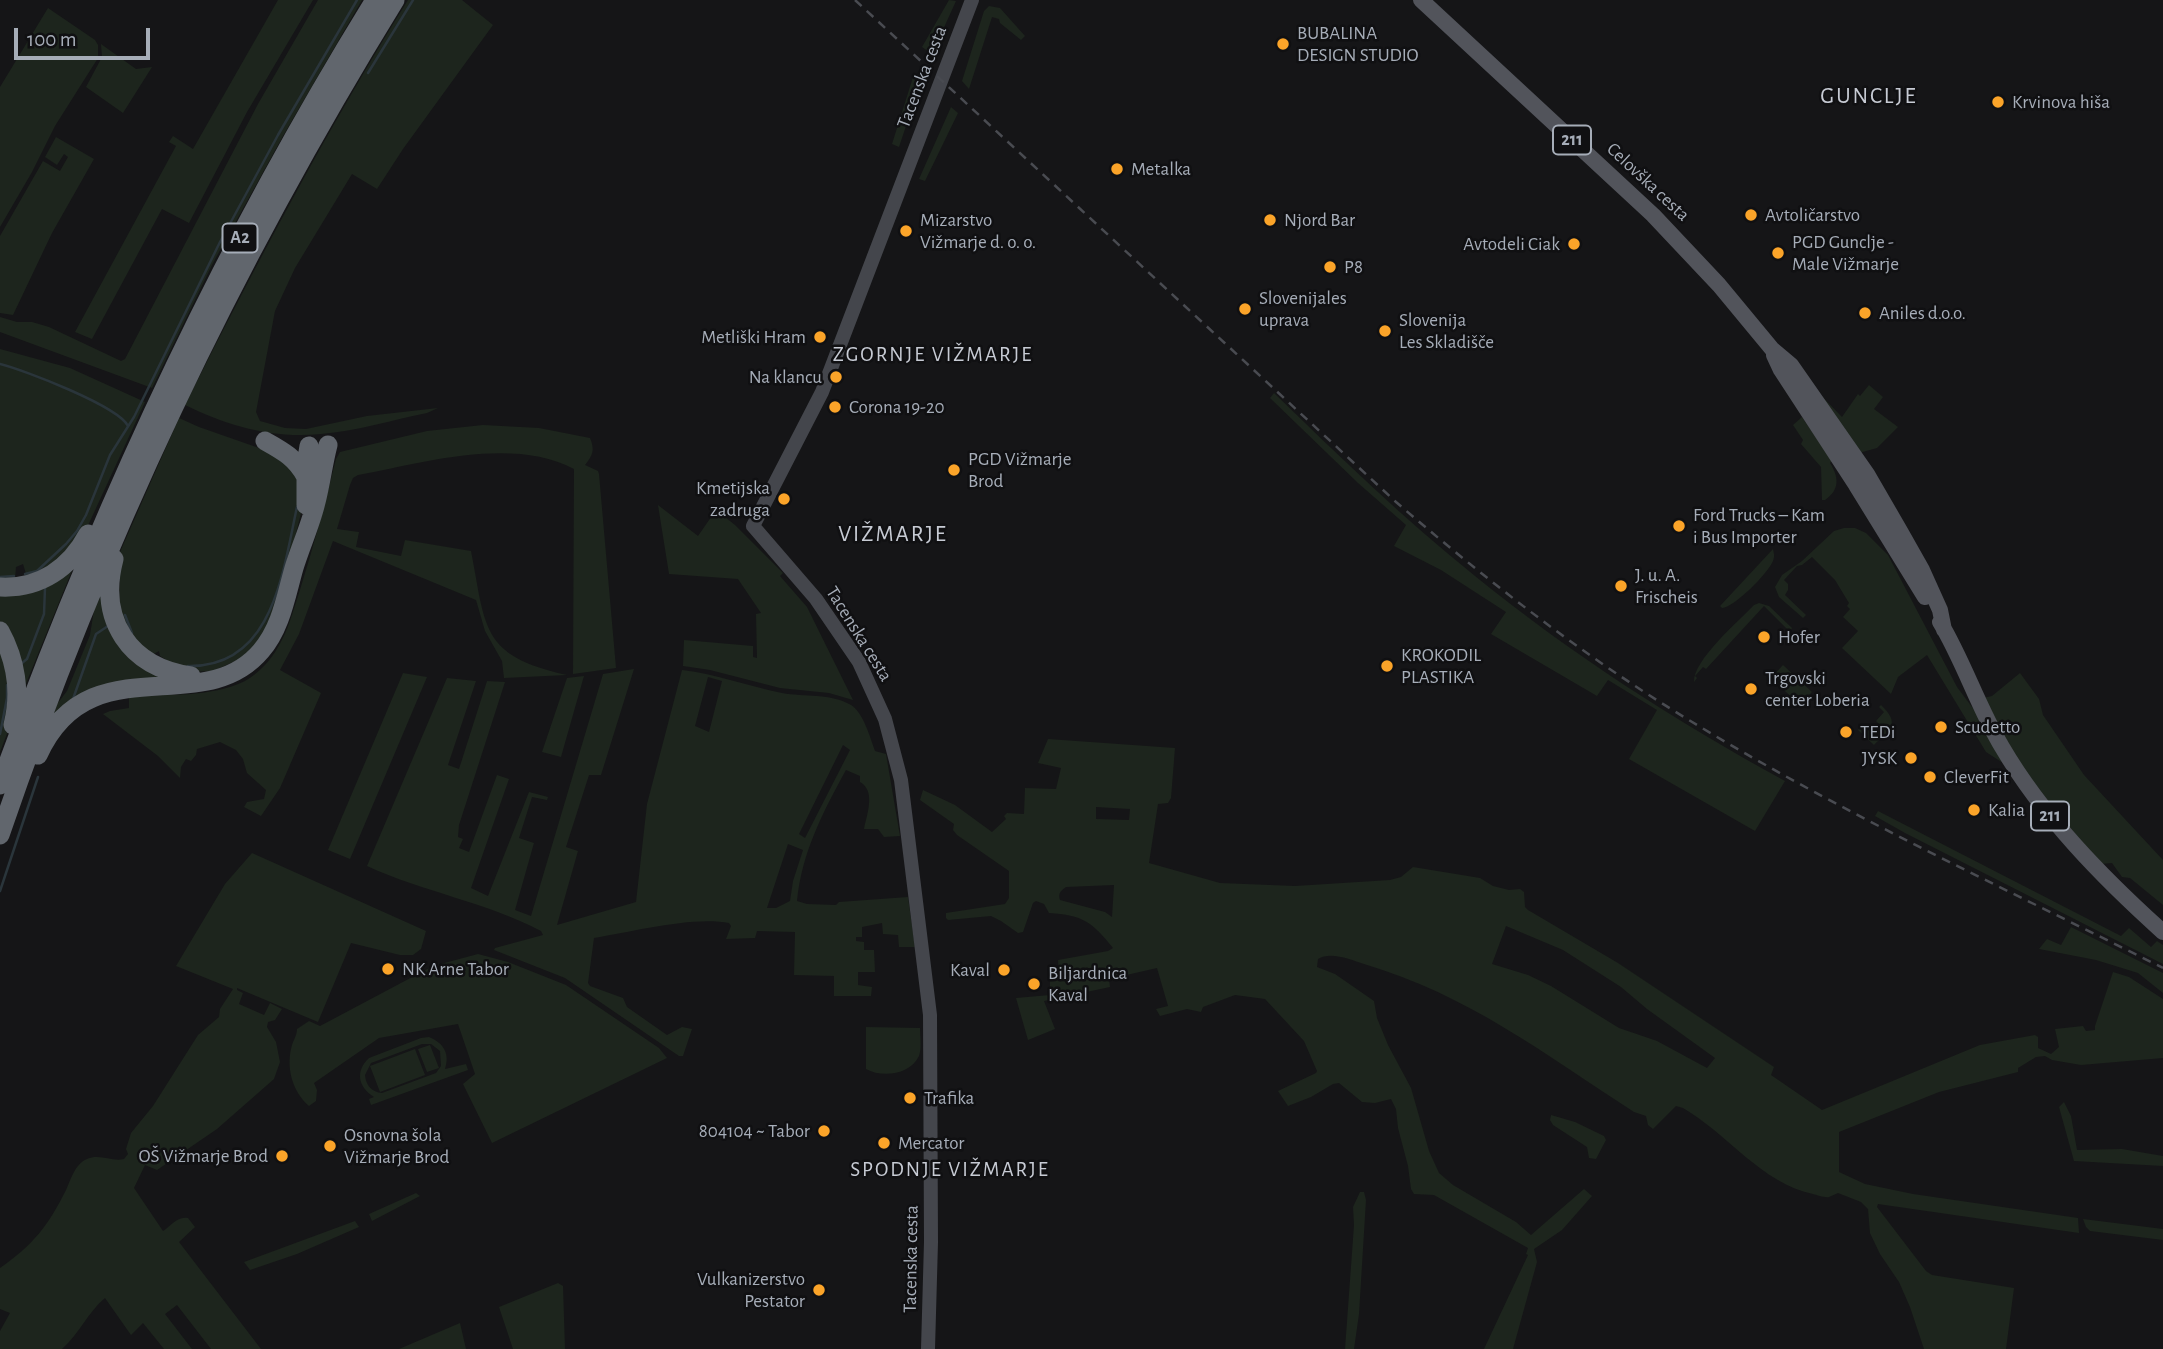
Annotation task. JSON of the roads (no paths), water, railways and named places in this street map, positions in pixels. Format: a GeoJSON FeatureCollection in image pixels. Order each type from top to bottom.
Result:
{"type":"FeatureCollection","features":[{"type":"Feature","properties":{"kind":"highway","name":"A2"},"geometry":{"type":"LineString","coordinates":[[130,482],[250,252],[321,123],[395,0]]}},
{"type":"Feature","properties":{"kind":"highway"},"geometry":{"type":"LineString","coordinates":[[378,27],[396,13],[404,0]]}},
{"type":"Feature","properties":{"kind":"highway","name":"A2"},"geometry":{"type":"LineString","coordinates":[[0,835],[7,789],[61,667],[181,353],[237,242],[309,111],[374,1]]}},
{"type":"Feature","properties":{"kind":"highway"},"geometry":{"type":"LineString","coordinates":[[265,441],[299,463],[306,477]]}},
{"type":"Feature","properties":{"kind":"highway"},"geometry":{"type":"LineString","coordinates":[[7,789],[32,768],[51,733],[65,717],[90,699],[120,689],[144,685],[191,684],[223,676],[242,667],[256,656],[273,632],[280,616],[316,502],[318,445],[306,457],[303,537]]}},
{"type":"Feature","properties":{"kind":"highway"},"geometry":{"type":"LineString","coordinates":[[0,587],[40,581],[64,567],[82,545],[104,500],[130,482]]}},
{"type":"Feature","properties":{"kind":"highway"},"geometry":{"type":"LineString","coordinates":[[130,482],[132,516],[116,554],[110,581],[110,602],[118,628],[137,654],[163,670],[191,676],[223,676]]}},
{"type":"Feature","properties":{"kind":"highway"},"geometry":{"type":"LineString","coordinates":[[0,631],[12,658],[17,694],[15,718],[0,761]]}},
{"type":"Feature","properties":{"kind":"main road","name":"Tacenska cesta"},"geometry":{"type":"LineString","coordinates":[[928,1349],[931,1219],[930,1015],[901,780],[886,719],[859,662],[816,599],[753,526],[822,391],[972,0]]}},
{"type":"Feature","properties":{"kind":"main road","name":"Celovška cesta"},"geometry":{"type":"LineString","coordinates":[[1421,0],[1653,215],[1712,277],[1772,349],[1791,365],[1861,479],[1922,570],[1940,610],[1944,630],[1992,730],[2031,793],[2100,870],[2163,932]]}},
{"type":"Feature","properties":{"kind":"waterway"},"geometry":{"type":"LineString","coordinates":[[25,574],[37,571],[77,531],[110,455],[134,417],[220,242],[278,135],[357,0]]}},
{"type":"Feature","properties":{"kind":"waterway"},"geometry":{"type":"LineString","coordinates":[[368,73],[413,0]]}},
{"type":"Feature","properties":{"kind":"waterway"},"geometry":{"type":"LineString","coordinates":[[0,364],[29,373],[89,399],[121,418],[128,426]]}},
{"type":"Feature","properties":{"kind":"waterway"},"geometry":{"type":"LineString","coordinates":[[188,666],[217,662],[239,651],[257,633],[270,611],[279,586],[297,507]]}},
{"type":"Feature","properties":{"kind":"waterway"},"geometry":{"type":"LineString","coordinates":[[0,577],[14,576]]}},
{"type":"Feature","properties":{"kind":"waterway"},"geometry":{"type":"LineString","coordinates":[[22,663],[27,659],[44,614],[45,588]]}},
{"type":"Feature","properties":{"kind":"waterway"},"geometry":{"type":"LineString","coordinates":[[125,615],[132,633]]}},
{"type":"Feature","properties":{"kind":"waterway"},"geometry":{"type":"LineString","coordinates":[[73,699],[96,634],[108,626]]}},
{"type":"Feature","properties":{"kind":"waterway"},"geometry":{"type":"LineString","coordinates":[[0,734],[7,685]]}},
{"type":"Feature","properties":{"kind":"waterway"},"geometry":{"type":"LineString","coordinates":[[0,891],[38,777]]}},
{"type":"Feature","properties":{"kind":"railway"},"geometry":{"type":"LineString","coordinates":[[855,0],[1396,502],[1495,584],[1564,636],[1671,709],[1791,779],[1914,844],[2163,968]]}},
{"type":"Feature","properties":{"kind":"place","name":"BUBALINA DESIGN STUDIO"},"geometry":{"type":"Point","coordinates":[1283,44]}},
{"type":"Feature","properties":{"kind":"place","name":"Krvinova hiša"},"geometry":{"type":"Point","coordinates":[1998,102]}},
{"type":"Feature","properties":{"kind":"place","name":"Metalka"},"geometry":{"type":"Point","coordinates":[1117,169]}},
{"type":"Feature","properties":{"kind":"place","name":"Avtoličarstvo"},"geometry":{"type":"Point","coordinates":[1751,215]}},
{"type":"Feature","properties":{"kind":"place","name":"Njord Bar"},"geometry":{"type":"Point","coordinates":[1270,220]}},
{"type":"Feature","properties":{"kind":"place","name":"Mizarstvo Vižmarje d. o. o."},"geometry":{"type":"Point","coordinates":[906,231]}},
{"type":"Feature","properties":{"kind":"place","name":"Avtodeli Ciak"},"geometry":{"type":"Point","coordinates":[1574,244]}},
{"type":"Feature","properties":{"kind":"place","name":"PGD Gunclje - Male Vižmarje"},"geometry":{"type":"Point","coordinates":[1778,253]}},
{"type":"Feature","properties":{"kind":"place","name":"P8"},"geometry":{"type":"Point","coordinates":[1330,267]}},
{"type":"Feature","properties":{"kind":"place","name":"Slovenijales uprava"},"geometry":{"type":"Point","coordinates":[1245,309]}},
{"type":"Feature","properties":{"kind":"place","name":"Aniles d.o.o."},"geometry":{"type":"Point","coordinates":[1865,313]}},
{"type":"Feature","properties":{"kind":"place","name":"Slovenija Les Skladišče"},"geometry":{"type":"Point","coordinates":[1385,331]}},
{"type":"Feature","properties":{"kind":"place","name":"Metliški Hram"},"geometry":{"type":"Point","coordinates":[820,337]}},
{"type":"Feature","properties":{"kind":"place","name":"Na klancu"},"geometry":{"type":"Point","coordinates":[836,377]}},
{"type":"Feature","properties":{"kind":"place","name":"Corona 19-20"},"geometry":{"type":"Point","coordinates":[835,407]}},
{"type":"Feature","properties":{"kind":"place","name":"PGD Vižmarje Brod"},"geometry":{"type":"Point","coordinates":[954,470]}},
{"type":"Feature","properties":{"kind":"place","name":"Kmetijska zadruga"},"geometry":{"type":"Point","coordinates":[784,499]}},
{"type":"Feature","properties":{"kind":"place","name":"Ford Trucks – Kam i Bus Importer"},"geometry":{"type":"Point","coordinates":[1679,526]}},
{"type":"Feature","properties":{"kind":"place","name":"J. u. A. Frischeis"},"geometry":{"type":"Point","coordinates":[1621,586]}},
{"type":"Feature","properties":{"kind":"place","name":"Hofer"},"geometry":{"type":"Point","coordinates":[1764,637]}},
{"type":"Feature","properties":{"kind":"place","name":"KROKODIL PLASTIKA"},"geometry":{"type":"Point","coordinates":[1387,666]}},
{"type":"Feature","properties":{"kind":"place","name":"Trgovski center Loberia"},"geometry":{"type":"Point","coordinates":[1751,689]}},
{"type":"Feature","properties":{"kind":"place","name":"Scudetto"},"geometry":{"type":"Point","coordinates":[1941,727]}},
{"type":"Feature","properties":{"kind":"place","name":"TEDi"},"geometry":{"type":"Point","coordinates":[1846,732]}},
{"type":"Feature","properties":{"kind":"place","name":"JYSK"},"geometry":{"type":"Point","coordinates":[1911,758]}},
{"type":"Feature","properties":{"kind":"place","name":"CleverFit"},"geometry":{"type":"Point","coordinates":[1930,777]}},
{"type":"Feature","properties":{"kind":"place","name":"Kalia"},"geometry":{"type":"Point","coordinates":[1974,810]}},
{"type":"Feature","properties":{"kind":"place","name":"NK Arne Tabor"},"geometry":{"type":"Point","coordinates":[388,969]}},
{"type":"Feature","properties":{"kind":"place","name":"Kaval"},"geometry":{"type":"Point","coordinates":[1004,970]}},
{"type":"Feature","properties":{"kind":"place","name":"Biljardnica Kaval"},"geometry":{"type":"Point","coordinates":[1034,984]}},
{"type":"Feature","properties":{"kind":"place","name":"Trafika"},"geometry":{"type":"Point","coordinates":[910,1098]}},
{"type":"Feature","properties":{"kind":"place","name":"804104 ~ Tabor"},"geometry":{"type":"Point","coordinates":[824,1131]}},
{"type":"Feature","properties":{"kind":"place","name":"Mercator"},"geometry":{"type":"Point","coordinates":[884,1143]}},
{"type":"Feature","properties":{"kind":"place","name":"Osnovna šola Vižmarje Brod"},"geometry":{"type":"Point","coordinates":[330,1146]}},
{"type":"Feature","properties":{"kind":"place","name":"OŠ Vižmarje Brod"},"geometry":{"type":"Point","coordinates":[282,1156]}},
{"type":"Feature","properties":{"kind":"place","name":"Vulkanizerstvo Pestator"},"geometry":{"type":"Point","coordinates":[819,1290]}},
{"type":"Feature","properties":{"kind":"district","name":"GUNCLJE"},"geometry":{"type":"Point","coordinates":[1869,96]}},
{"type":"Feature","properties":{"kind":"district","name":"ZGORNJE VIŽMARJE"},"geometry":{"type":"Point","coordinates":[933,355]}},
{"type":"Feature","properties":{"kind":"district","name":"VIŽMARJE"},"geometry":{"type":"Point","coordinates":[893,534]}},
{"type":"Feature","properties":{"kind":"district","name":"SPODNJE VIŽMARJE"},"geometry":{"type":"Point","coordinates":[950,1170]}}]}
